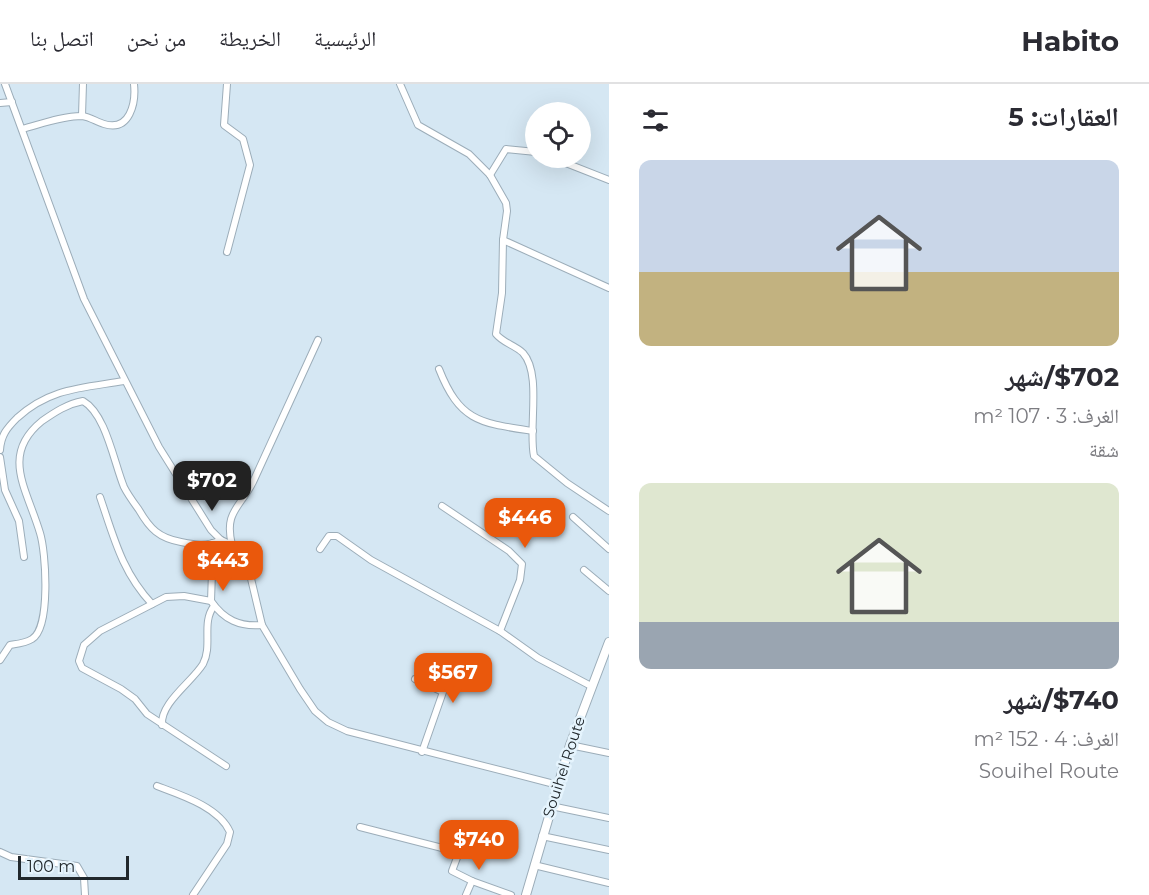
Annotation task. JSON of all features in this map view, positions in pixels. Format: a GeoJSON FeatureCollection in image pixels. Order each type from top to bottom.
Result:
{"type":"FeatureCollection","features":[{"type":"Feature","properties":{"kind":"main road","name":"Souihel Route"},"geometry":{"type":"LineString","coordinates":[[526,895],[570,745],[609,642]]}},
{"type":"Feature","properties":{"kind":"street"},"geometry":{"type":"LineString","coordinates":[[5,84],[84,299],[124,381],[197,511],[220,540],[232,545]]}},
{"type":"Feature","properties":{"kind":"street"},"geometry":{"type":"LineString","coordinates":[[82,116],[83,84]]}},
{"type":"Feature","properties":{"kind":"street"},"geometry":{"type":"LineString","coordinates":[[22,129],[82,116],[107,124],[125,122],[134,104],[134,84]]}},
{"type":"Feature","properties":{"kind":"street"},"geometry":{"type":"LineString","coordinates":[[227,84],[224,124],[243,139],[250,165],[227,252]]}},
{"type":"Feature","properties":{"kind":"street"},"geometry":{"type":"LineString","coordinates":[[400,84],[418,124],[469,154],[490,175],[506,203],[502,293],[496,334],[520,351],[526,359],[533,387],[533,453],[536,458],[609,511]]}},
{"type":"Feature","properties":{"kind":"street"},"geometry":{"type":"LineString","coordinates":[[0,103],[12,102]]}},
{"type":"Feature","properties":{"kind":"street"},"geometry":{"type":"LineString","coordinates":[[490,175],[506,149],[525,151]]}},
{"type":"Feature","properties":{"kind":"street"},"geometry":{"type":"LineString","coordinates":[[579,168],[609,180]]}},
{"type":"Feature","properties":{"kind":"street"},"geometry":{"type":"LineString","coordinates":[[503,240],[609,288]]}},
{"type":"Feature","properties":{"kind":"street"},"geometry":{"type":"LineString","coordinates":[[318,340],[247,494],[231,513],[229,530],[232,545],[248,566],[262,625],[315,711],[328,722],[346,731],[422,752],[558,785]]}},
{"type":"Feature","properties":{"kind":"street"},"geometry":{"type":"LineString","coordinates":[[439,369],[447,390],[465,412],[488,423],[532,431]]}},
{"type":"Feature","properties":{"kind":"street"},"geometry":{"type":"LineString","coordinates":[[0,450],[6,429],[40,400],[64,391],[124,381]]}},
{"type":"Feature","properties":{"kind":"street"},"geometry":{"type":"LineString","coordinates":[[0,660],[10,645],[32,639],[38,633],[41,626],[45,588],[44,550],[33,515],[17,477],[14,462],[15,449],[26,431],[67,405],[83,401],[94,411],[110,446],[125,490],[154,532],[179,542],[198,545],[220,540]]}},
{"type":"Feature","properties":{"kind":"street"},"geometry":{"type":"LineString","coordinates":[[0,457],[5,490],[19,521],[24,557]]}},
{"type":"Feature","properties":{"kind":"street"},"geometry":{"type":"LineString","coordinates":[[100,497],[125,570],[136,587],[152,604]]}},
{"type":"Feature","properties":{"kind":"street"},"geometry":{"type":"LineString","coordinates":[[442,506],[509,551],[522,564],[520,580],[500,631]]}},
{"type":"Feature","properties":{"kind":"street"},"geometry":{"type":"LineString","coordinates":[[573,517],[609,549]]}},
{"type":"Feature","properties":{"kind":"street"},"geometry":{"type":"LineString","coordinates":[[320,549],[329,536],[337,536],[371,560],[500,631],[538,658],[591,686]]}},
{"type":"Feature","properties":{"kind":"street"},"geometry":{"type":"LineString","coordinates":[[162,725],[162,713],[206,658],[207,620],[213,603],[213,543]]}},
{"type":"Feature","properties":{"kind":"street"},"geometry":{"type":"LineString","coordinates":[[584,570],[609,591]]}},
{"type":"Feature","properties":{"kind":"street"},"geometry":{"type":"LineString","coordinates":[[226,766],[147,714],[135,699],[82,668],[79,661],[84,645],[100,631],[166,597],[176,595],[213,603],[234,623],[246,627],[262,625]]}},
{"type":"Feature","properties":{"kind":"street"},"geometry":{"type":"LineString","coordinates":[[415,679],[442,692],[442,700],[422,752]]}},
{"type":"Feature","properties":{"kind":"street"},"geometry":{"type":"LineString","coordinates":[[570,745],[609,753]]}},
{"type":"Feature","properties":{"kind":"street"},"geometry":{"type":"LineString","coordinates":[[158,786],[221,817],[230,832],[227,843],[193,895]]}},
{"type":"Feature","properties":{"kind":"street"},"geometry":{"type":"LineString","coordinates":[[551,806],[609,818]]}},
{"type":"Feature","properties":{"kind":"street"},"geometry":{"type":"LineString","coordinates":[[360,827],[454,851],[458,855],[452,871],[511,895]]}},
{"type":"Feature","properties":{"kind":"street"},"geometry":{"type":"LineString","coordinates":[[542,836],[609,850]]}},
{"type":"Feature","properties":{"kind":"street"},"geometry":{"type":"LineString","coordinates":[[0,852],[11,857],[77,866],[84,878],[85,895]]}},
{"type":"Feature","properties":{"kind":"street"},"geometry":{"type":"LineString","coordinates":[[534,865],[609,883]]}},
{"type":"Feature","properties":{"kind":"street"},"geometry":{"type":"LineString","coordinates":[[466,895],[472,881]]}}]}
